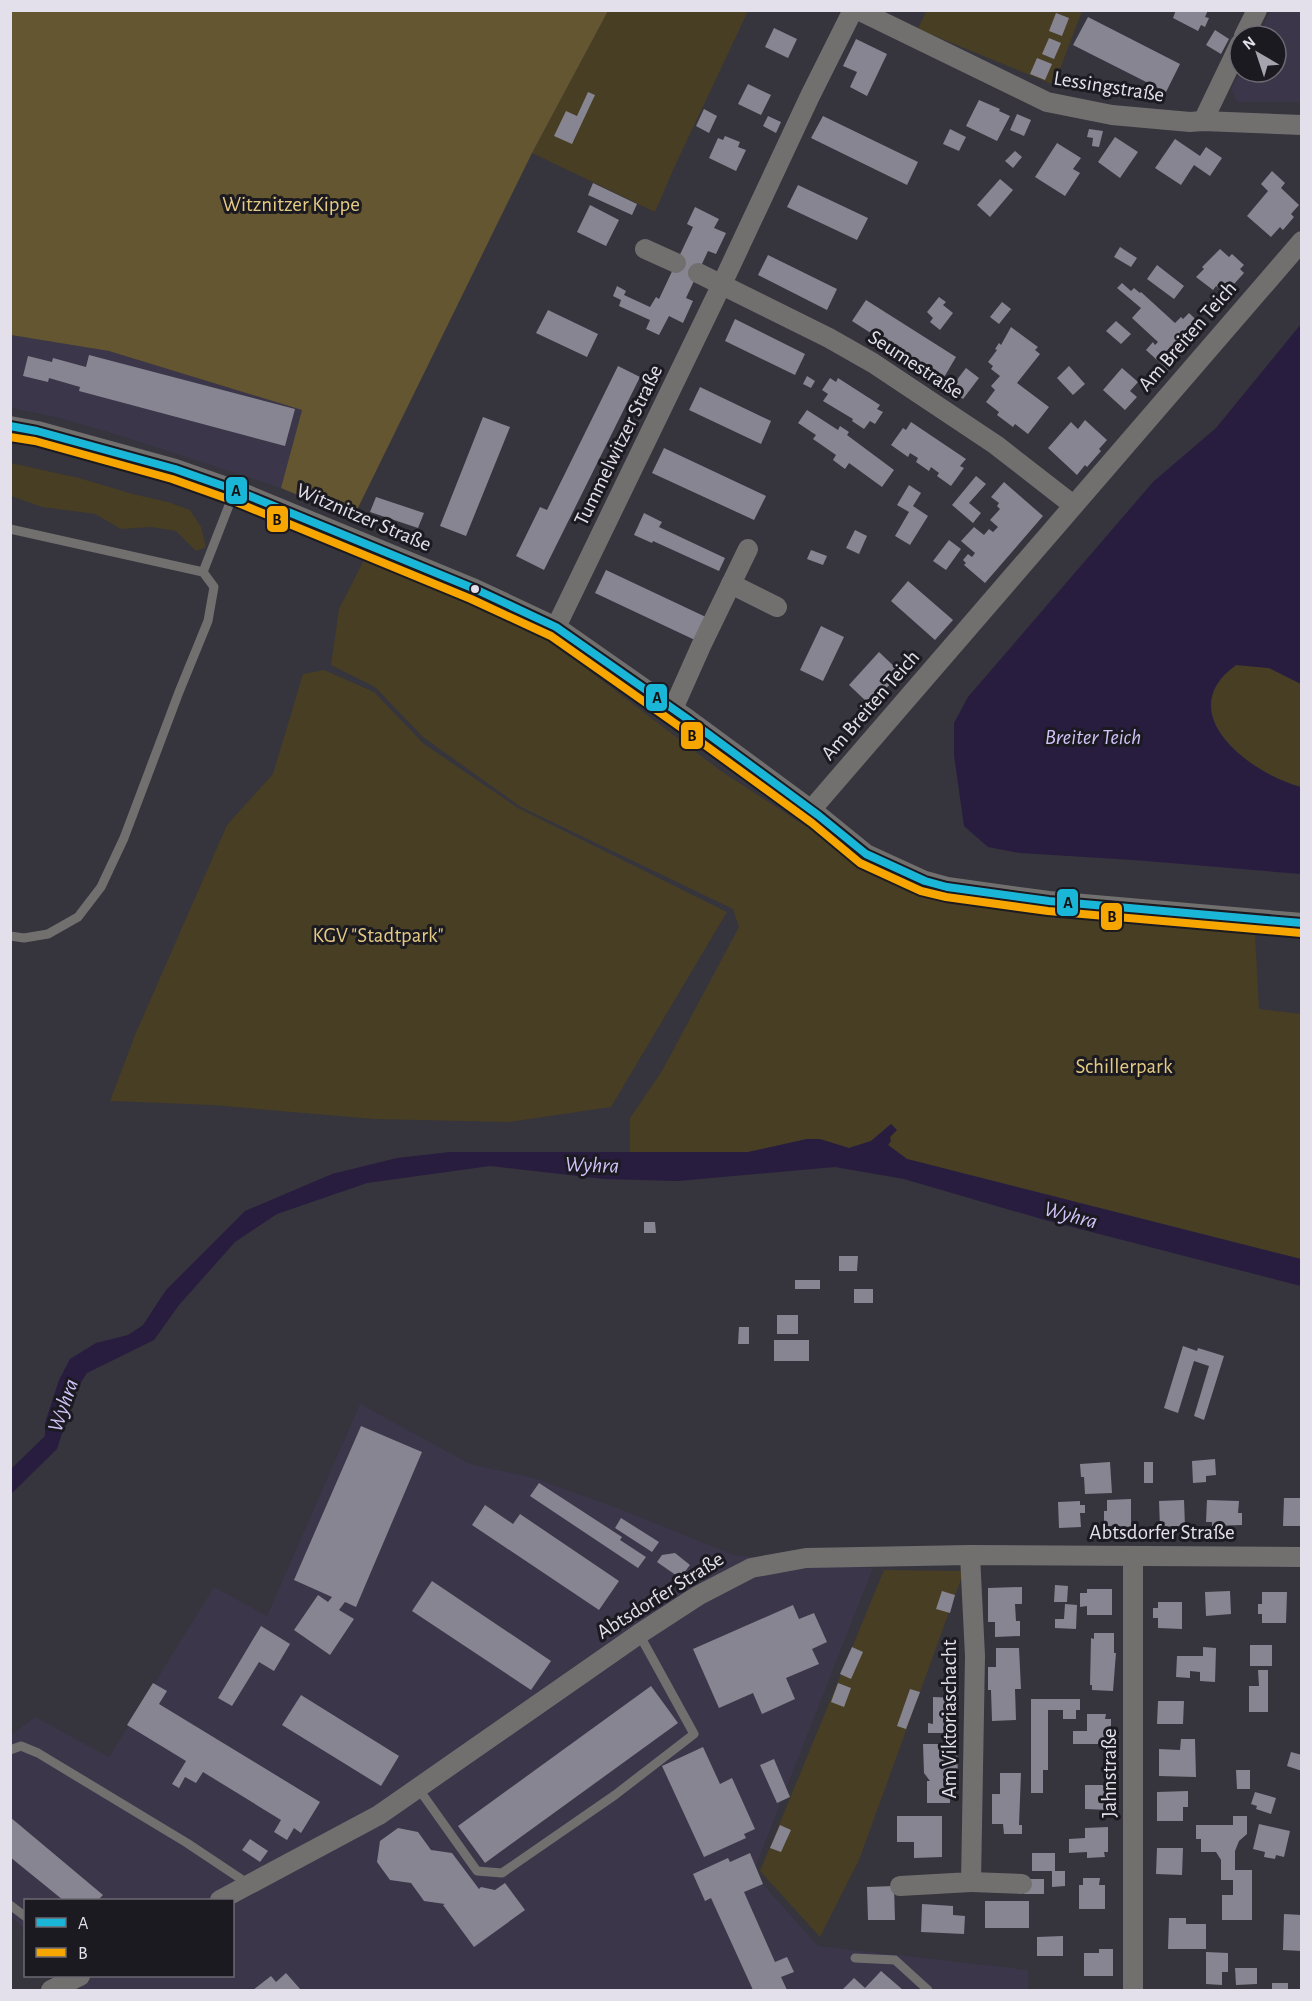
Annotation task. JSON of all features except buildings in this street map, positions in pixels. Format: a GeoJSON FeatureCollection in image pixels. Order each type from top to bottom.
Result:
{"type":"FeatureCollection","features":[{"type":"Feature","properties":{"kind":"street","name":"Lessingstraße"},"geometry":{"type":"LineString","coordinates":[[856,10],[1047,102],[1112,114],[1190,122],[1302,125]]}},
{"type":"Feature","properties":{"kind":"street","name":"Tummelwitzer Straße"},"geometry":{"type":"LineString","coordinates":[[556,627],[810,96],[856,10]]}},
{"type":"Feature","properties":{"kind":"street"},"geometry":{"type":"LineString","coordinates":[[1250,24],[1257,10]]}},
{"type":"Feature","properties":{"kind":"street"},"geometry":{"type":"LineString","coordinates":[[1203,121],[1228,69]]}},
{"type":"Feature","properties":{"kind":"street","name":"Am Breiten Teich"},"geometry":{"type":"LineString","coordinates":[[811,810],[1302,241]]}},
{"type":"Feature","properties":{"kind":"street"},"geometry":{"type":"LineString","coordinates":[[645,249],[676,263]]}},
{"type":"Feature","properties":{"kind":"street"},"geometry":{"type":"LineString","coordinates":[[698,273],[722,284]]}},
{"type":"Feature","properties":{"kind":"street","name":"Seumestraße"},"geometry":{"type":"LineString","coordinates":[[722,284],[873,363],[996,445],[1073,504]]}},
{"type":"Feature","properties":{"kind":"street","name":"Witznitzer Straße"},"geometry":{"type":"LineString","coordinates":[[10,426],[38,431],[175,469],[235,490],[475,589],[556,627],[811,810]]}},
{"type":"Feature","properties":{"kind":"street"},"geometry":{"type":"LineString","coordinates":[[673,709],[748,549]]}},
{"type":"Feature","properties":{"kind":"street"},"geometry":{"type":"LineString","coordinates":[[731,584],[777,607]]}},
{"type":"Feature","properties":{"kind":"street"},"geometry":{"type":"LineString","coordinates":[[811,810],[866,854],[924,881],[947,887],[1049,901],[1302,923]]}},
{"type":"Feature","properties":{"kind":"street","name":"Abtsdorfer Straße"},"geometry":{"type":"LineString","coordinates":[[222,1899],[379,1815],[639,1634],[699,1595],[751,1568],[806,1558],[970,1555],[1302,1557]]}},
{"type":"Feature","properties":{"kind":"street","name":"Am Viktoriaschacht"},"geometry":{"type":"LineString","coordinates":[[970,1555],[975,1656],[971,1882]]}},
{"type":"Feature","properties":{"kind":"street","name":"Jahnstraße"},"geometry":{"type":"LineString","coordinates":[[1133,1556],[1133,1990]]}},
{"type":"Feature","properties":{"kind":"street"},"geometry":{"type":"LineString","coordinates":[[900,1886],[971,1882],[1022,1884]]}},
{"type":"Feature","properties":{"kind":"street"},"geometry":{"type":"LineString","coordinates":[[51,1990],[78,1977]]}},
{"type":"Feature","properties":{"kind":"lane"},"geometry":{"type":"LineString","coordinates":[[202,572],[235,490]]}},
{"type":"Feature","properties":{"kind":"lane"},"geometry":{"type":"LineString","coordinates":[[10,529],[202,572],[214,587],[208,621],[124,838],[101,887],[78,916],[48,934],[24,938],[10,936]]}},
{"type":"Feature","properties":{"kind":"lane"},"geometry":{"type":"LineString","coordinates":[[418,1788],[477,1871],[502,1873],[615,1795],[694,1734],[639,1634]]}},
{"type":"Feature","properties":{"kind":"lane"},"geometry":{"type":"LineString","coordinates":[[10,1750],[21,1746],[38,1753],[186,1843],[250,1885]]}},
{"type":"Feature","properties":{"kind":"lane"},"geometry":{"type":"LineString","coordinates":[[10,1905],[24,1916]]}},
{"type":"Feature","properties":{"kind":"lane"},"geometry":{"type":"LineString","coordinates":[[855,1958],[895,1960],[928,1990]]}},
{"type":"Feature","properties":{"kind":"shaded area"},"geometry":{"type":"Polygon","coordinates":[[[1271,11],[1301,11],[1301,102],[1237,102],[1231,89],[1234,84],[1288,84],[1288,24],[1264,24],[1271,11]]]}},
{"type":"Feature","properties":{"kind":"shaded area"},"geometry":{"type":"Polygon","coordinates":[[[11,335],[109,351],[302,410],[281,488],[118,435],[56,417],[11,408],[11,335]]]}},
{"type":"Feature","properties":{"kind":"shaded area"},"geometry":{"type":"Polygon","coordinates":[[[360,1404],[470,1464],[534,1478],[623,1510],[733,1555],[873,1568],[753,1873],[818,1946],[1028,1970],[1028,1990],[57,1990],[54,1977],[234,1977],[234,1899],[24,1899],[24,1928],[11,1917],[10,1736],[35,1717],[109,1757],[214,1587],[267,1616],[360,1404]]]}},
{"type":"Feature","properties":{"kind":"green space","name":"Witznitzer Kippe"},"geometry":{"type":"Polygon","coordinates":[[[11,10],[608,11],[532,153],[353,518],[281,488],[302,410],[109,351],[11,335],[11,10]]]}},
{"type":"Feature","properties":{"kind":"green space"},"geometry":{"type":"Polygon","coordinates":[[[608,11],[748,11],[655,212],[532,153],[608,11]]]}},
{"type":"Feature","properties":{"kind":"green space"},"geometry":{"type":"Polygon","coordinates":[[[926,11],[1082,11],[1054,85],[918,29],[926,11]]]}},
{"type":"Feature","properties":{"kind":"green space"},"geometry":{"type":"Polygon","coordinates":[[[11,463],[79,478],[190,510],[201,527],[206,547],[196,551],[176,531],[151,527],[121,529],[95,514],[42,507],[11,496],[11,463]]]}},
{"type":"Feature","properties":{"kind":"green space","name":"Schillerpark"},"geometry":{"type":"Polygon","coordinates":[[[366,556],[521,619],[721,771],[874,873],[924,890],[1007,910],[1255,934],[1259,1009],[1301,1014],[1301,1259],[907,1159],[888,1145],[891,1124],[871,1141],[849,1148],[807,1139],[749,1152],[630,1152],[630,1118],[662,1071],[739,927],[733,909],[521,807],[423,737],[375,687],[331,665],[339,609],[366,556]]]}},
{"type":"Feature","properties":{"kind":"green space"},"geometry":{"type":"Polygon","coordinates":[[[1236,665],[1269,668],[1301,684],[1301,787],[1260,769],[1241,755],[1225,739],[1214,721],[1211,702],[1218,683],[1236,665]]]}},
{"type":"Feature","properties":{"kind":"green space","name":"KGV \"Stadtpark\""},"geometry":{"type":"Polygon","coordinates":[[[324,670],[374,692],[424,744],[518,808],[727,912],[611,1107],[509,1122],[374,1119],[212,1105],[110,1101],[135,1035],[227,825],[273,774],[303,674],[324,670]]]}},
{"type":"Feature","properties":{"kind":"green space"},"geometry":{"type":"Polygon","coordinates":[[[884,1570],[964,1571],[859,1860],[820,1937],[760,1871],[884,1570]]]}},
{"type":"Feature","properties":{"kind":"water","name":"Breiter Teich"},"geometry":{"type":"Polygon","coordinates":[[[1301,324],[1301,684],[1269,668],[1236,665],[1218,683],[1211,702],[1214,721],[1225,739],[1241,755],[1260,769],[1301,787],[1301,874],[1020,853],[988,847],[964,826],[954,755],[954,723],[968,697],[1153,482],[1216,428],[1301,324]]]}},
{"type":"Feature","properties":{"kind":"water","name":"Wyhra"},"geometry":{"type":"Polygon","coordinates":[[[891,1124],[897,1130],[890,1137],[891,1141],[888,1145],[907,1159],[1301,1259],[1301,1286],[1045,1220],[904,1179],[835,1167],[678,1181],[604,1179],[490,1166],[367,1183],[277,1214],[235,1242],[179,1305],[154,1340],[87,1373],[76,1390],[57,1449],[11,1494],[11,1469],[45,1436],[45,1423],[59,1380],[70,1359],[96,1343],[128,1335],[143,1325],[166,1290],[245,1211],[332,1174],[397,1158],[450,1152],[748,1152],[807,1139],[820,1139],[849,1148],[871,1141],[891,1124]]]}},
{"type":"Feature","properties":{"kind":"transit line","name":"A"},"geometry":{"type":"LineString","coordinates":[[10,426],[37,431],[175,469],[235,490],[475,589],[556,627],[689,720],[818,815],[866,854],[925,881],[947,887],[1049,901],[1302,923]]}},
{"type":"Feature","properties":{"kind":"transit line","name":"B"},"geometry":{"type":"LineString","coordinates":[[10,437],[35,441],[172,479],[231,500],[471,599],[551,636],[812,823],[860,863],[921,891],[946,897],[1048,911],[1301,933]]}}]}
